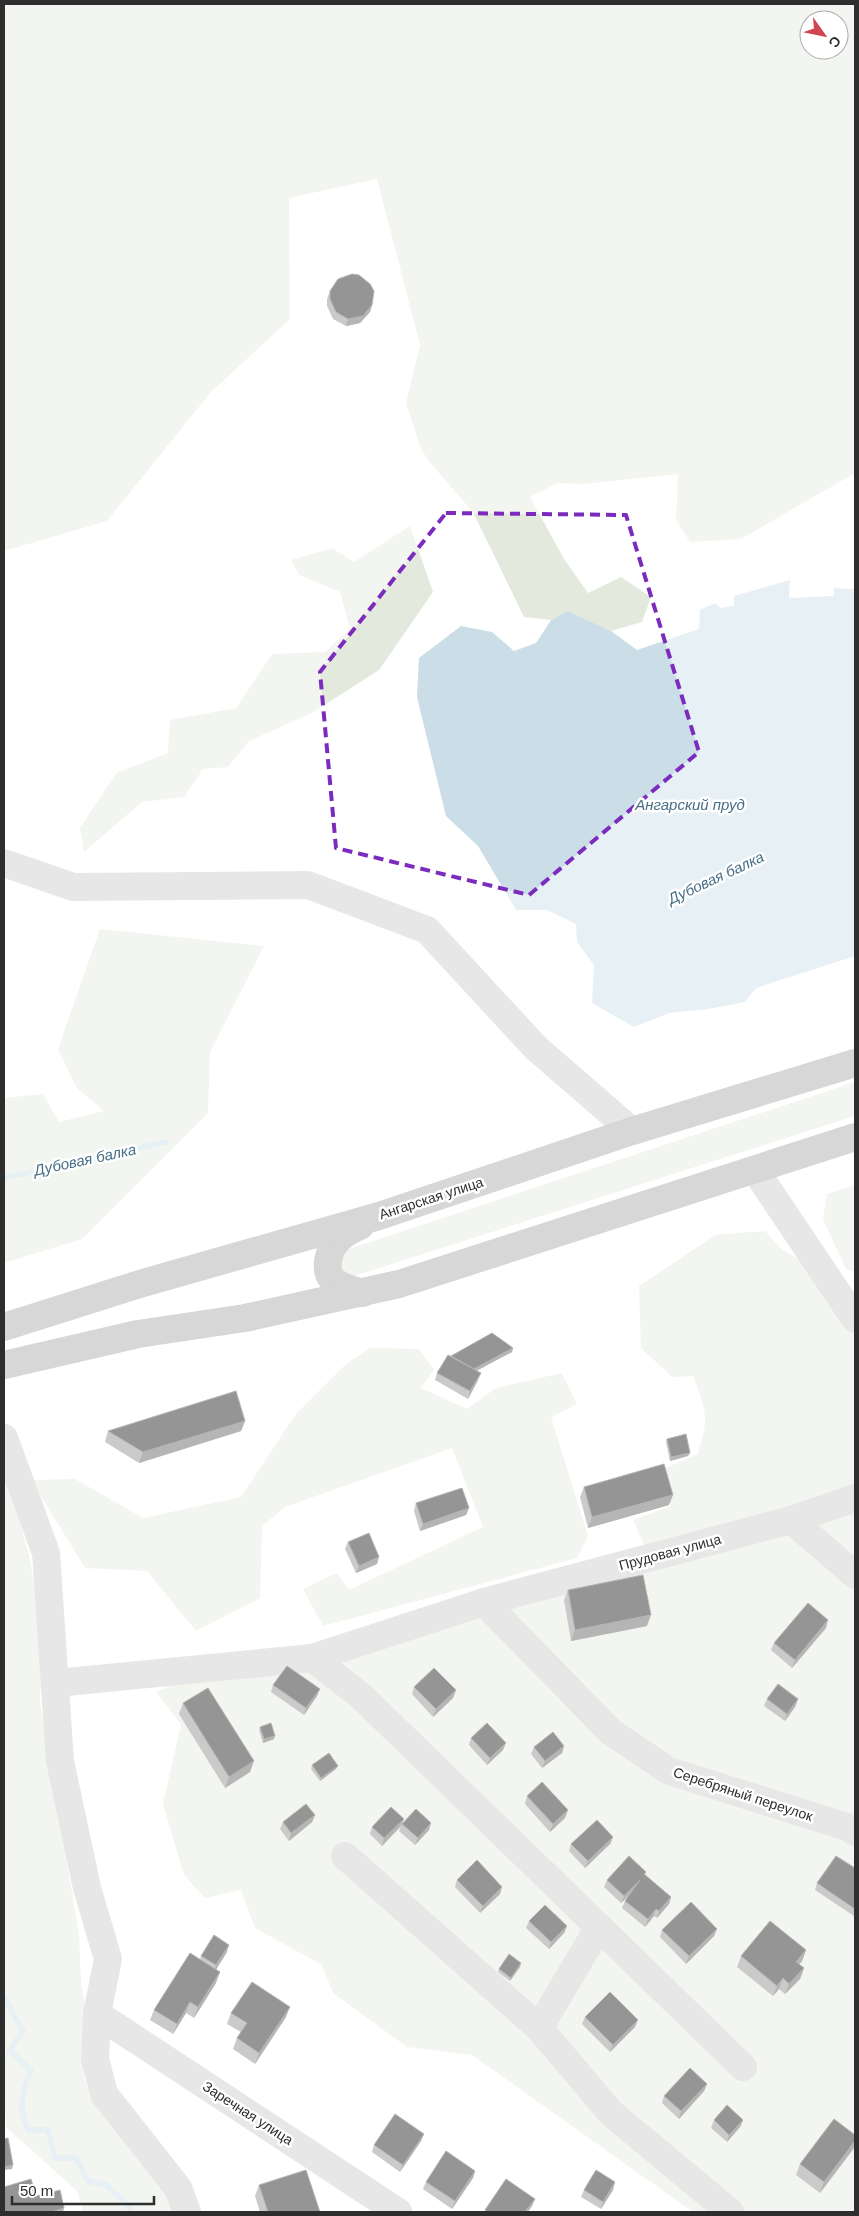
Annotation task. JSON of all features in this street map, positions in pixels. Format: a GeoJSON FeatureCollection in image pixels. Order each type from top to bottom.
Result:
{"type":"FeatureCollection","features":[{"type":"Feature","properties":{"kind":"main road","name":"Ангарская улица"},"geometry":{"type":"LineString","coordinates":[[4,1327],[143,1283],[379,1216],[632,1131],[855,1063]]}},
{"type":"Feature","properties":{"kind":"main road"},"geometry":{"type":"LineString","coordinates":[[4,1365],[138,1334],[245,1318],[363,1293],[438,1273],[855,1137]]}},
{"type":"Feature","properties":{"kind":"main road"},"geometry":{"type":"LineString","coordinates":[[363,1293],[342,1287],[332,1280],[328,1272],[328,1262],[333,1246],[339,1238],[379,1216]]}},
{"type":"Feature","properties":{"kind":"street"},"geometry":{"type":"LineString","coordinates":[[4,863],[72,887],[308,885],[427,930],[536,1048],[632,1131]]}},
{"type":"Feature","properties":{"kind":"street"},"geometry":{"type":"LineString","coordinates":[[755,1170],[855,1319]]}},
{"type":"Feature","properties":{"kind":"street"},"geometry":{"type":"LineString","coordinates":[[4,1438],[46,1553],[60,1761],[87,1888],[108,1958],[97,2014],[95,2059],[104,2094],[178,2188],[186,2212]]}},
{"type":"Feature","properties":{"kind":"street","name":"Прудовая улица"},"geometry":{"type":"LineString","coordinates":[[56,1683],[312,1658],[484,1602],[791,1520],[855,1498]]}},
{"type":"Feature","properties":{"kind":"street"},"geometry":{"type":"LineString","coordinates":[[791,1520],[855,1575]]}},
{"type":"Feature","properties":{"kind":"street","name":"Серебряный переулок"},"geometry":{"type":"LineString","coordinates":[[484,1602],[611,1732],[669,1771],[847,1827],[855,1832]]}},
{"type":"Feature","properties":{"kind":"street"},"geometry":{"type":"LineString","coordinates":[[312,1658],[361,1696],[743,2067]]}},
{"type":"Feature","properties":{"kind":"street"},"geometry":{"type":"LineString","coordinates":[[345,1856],[539,2028],[611,2112],[730,2212]]}},
{"type":"Feature","properties":{"kind":"street"},"geometry":{"type":"LineString","coordinates":[[539,2028],[599,1927]]}},
{"type":"Feature","properties":{"kind":"street","name":"Заречная улица"},"geometry":{"type":"LineString","coordinates":[[97,2014],[371,2203],[398,2212]]}},
{"type":"Feature","properties":{"kind":"highlighted area"},"geometry":{"type":"Polygon","coordinates":[[[446,513],[626,515],[699,752],[529,895],[336,848],[320,672],[446,513]]]}},
{"type":"Feature","properties":{"kind":"shaded area"},"geometry":{"type":"Polygon","coordinates":[[[4,4],[855,4],[855,473],[741,539],[690,542],[676,520],[678,474],[584,484],[558,483],[530,497],[564,559],[588,593],[621,577],[651,597],[642,622],[611,631],[568,611],[551,620],[524,617],[473,512],[432,465],[421,449],[406,403],[420,345],[377,179],[289,198],[290,319],[210,393],[107,521],[4,551],[4,4]]]}},
{"type":"Feature","properties":{"kind":"shaded area"},"geometry":{"type":"Polygon","coordinates":[[[410,526],[433,592],[379,670],[312,713],[249,741],[228,767],[203,769],[184,797],[142,802],[84,852],[80,828],[116,773],[168,753],[170,720],[236,708],[272,654],[325,652],[350,629],[340,592],[299,575],[291,560],[332,548],[354,562],[410,526]]]}},
{"type":"Feature","properties":{"kind":"shaded area"},"geometry":{"type":"Polygon","coordinates":[[[100,929],[264,946],[210,1052],[208,1113],[82,1239],[4,1263],[4,1098],[43,1094],[59,1122],[104,1111],[76,1087],[58,1049],[100,929]]]}},
{"type":"Feature","properties":{"kind":"shaded area"},"geometry":{"type":"Polygon","coordinates":[[[855,1082],[855,1116],[351,1277],[344,1277],[335,1259],[343,1251],[855,1082]]]}},
{"type":"Feature","properties":{"kind":"shaded area"},"geometry":{"type":"Polygon","coordinates":[[[855,1185],[855,1272],[846,1269],[823,1219],[827,1194],[855,1185]]]}},
{"type":"Feature","properties":{"kind":"shaded area"},"geometry":{"type":"Polygon","coordinates":[[[765,1231],[782,1250],[807,1263],[855,1331],[855,2212],[693,2212],[472,2055],[407,2047],[333,1993],[322,1965],[255,1928],[241,1890],[205,1898],[184,1875],[163,1804],[181,1724],[156,1692],[241,1655],[304,1651],[646,1550],[633,1520],[671,1506],[661,1470],[698,1454],[704,1431],[705,1415],[693,1376],[672,1377],[641,1348],[639,1286],[715,1235],[765,1231]]]}},
{"type":"Feature","properties":{"kind":"shaded area"},"geometry":{"type":"Polygon","coordinates":[[[370,1348],[419,1349],[434,1370],[421,1388],[467,1409],[496,1388],[562,1373],[577,1404],[551,1417],[588,1536],[577,1558],[323,1626],[303,1589],[337,1573],[349,1590],[483,1527],[452,1448],[285,1507],[262,1526],[260,1598],[196,1631],[147,1571],[85,1568],[31,1480],[75,1479],[143,1518],[241,1497],[295,1415],[345,1365],[370,1348]]]}},
{"type":"Feature","properties":{"kind":"shaded area"},"geometry":{"type":"Polygon","coordinates":[[[4,1468],[29,1554],[42,1632],[40,1703],[79,1934],[81,1983],[89,2027],[84,2076],[89,2092],[167,2186],[173,2212],[83,2212],[77,2191],[7,2128],[4,2111],[4,1468]]]}},
{"type":"Feature","properties":{"kind":"water","name":"Ангарский пруд"},"geometry":{"type":"Polygon","coordinates":[[[790,580],[789,598],[834,596],[834,588],[855,589],[855,956],[756,988],[745,1002],[708,1009],[669,1013],[634,1027],[592,1003],[594,965],[577,942],[576,924],[547,910],[516,910],[478,846],[446,816],[417,697],[419,658],[461,626],[492,632],[514,651],[536,643],[551,620],[568,611],[611,631],[637,650],[699,629],[700,610],[715,603],[721,608],[734,606],[734,596],[790,580]]]}},
{"type":"Feature","properties":{"kind":"building"},"geometry":{"type":"Polygon","coordinates":[[[352,274],[359,275],[370,284],[374,291],[372,305],[363,316],[348,319],[336,312],[330,299],[330,291],[338,279],[352,274]]]}},
{"type":"Feature","properties":{"kind":"building"},"geometry":{"type":"Polygon","coordinates":[[[492,1333],[513,1348],[474,1369],[451,1356],[492,1333]]]}},
{"type":"Feature","properties":{"kind":"building"},"geometry":{"type":"Polygon","coordinates":[[[448,1355],[481,1373],[470,1391],[437,1373],[448,1355]]]}},
{"type":"Feature","properties":{"kind":"building"},"geometry":{"type":"Polygon","coordinates":[[[236,1391],[245,1421],[143,1452],[108,1431],[236,1391]]]}},
{"type":"Feature","properties":{"kind":"building"},"geometry":{"type":"Polygon","coordinates":[[[686,1434],[690,1453],[671,1457],[667,1439],[686,1434]]]}},
{"type":"Feature","properties":{"kind":"building"},"geometry":{"type":"Polygon","coordinates":[[[664,1464],[673,1495],[592,1517],[584,1487],[664,1464]]]}},
{"type":"Feature","properties":{"kind":"building"},"geometry":{"type":"Polygon","coordinates":[[[462,1488],[469,1508],[423,1524],[416,1503],[462,1488]]]}},
{"type":"Feature","properties":{"kind":"building"},"geometry":{"type":"Polygon","coordinates":[[[369,1533],[379,1557],[359,1566],[348,1542],[369,1533]]]}},
{"type":"Feature","properties":{"kind":"building"},"geometry":{"type":"Polygon","coordinates":[[[643,1575],[651,1615],[575,1630],[568,1590],[643,1575]]]}},
{"type":"Feature","properties":{"kind":"building"},"geometry":{"type":"Polygon","coordinates":[[[808,1603],[828,1620],[795,1660],[774,1643],[808,1603]]]}},
{"type":"Feature","properties":{"kind":"building"},"geometry":{"type":"Polygon","coordinates":[[[287,1666],[320,1689],[306,1708],[273,1685],[287,1666]]]}},
{"type":"Feature","properties":{"kind":"building"},"geometry":{"type":"Polygon","coordinates":[[[434,1668],[456,1690],[436,1709],[414,1687],[434,1668]]]}},
{"type":"Feature","properties":{"kind":"building"},"geometry":{"type":"Polygon","coordinates":[[[778,1684],[798,1699],[787,1714],[767,1699],[778,1684]]]}},
{"type":"Feature","properties":{"kind":"building"},"geometry":{"type":"Polygon","coordinates":[[[208,1688],[254,1761],[229,1777],[183,1703],[208,1688]]]}},
{"type":"Feature","properties":{"kind":"building"},"geometry":{"type":"Polygon","coordinates":[[[271,1723],[275,1736],[264,1739],[260,1727],[271,1723]]]}},
{"type":"Feature","properties":{"kind":"building"},"geometry":{"type":"Polygon","coordinates":[[[487,1723],[506,1743],[490,1758],[471,1738],[487,1723]]]}},
{"type":"Feature","properties":{"kind":"building"},"geometry":{"type":"Polygon","coordinates":[[[553,1732],[564,1746],[545,1761],[534,1747],[553,1732]]]}},
{"type":"Feature","properties":{"kind":"building"},"geometry":{"type":"Polygon","coordinates":[[[329,1753],[338,1766],[321,1778],[312,1765],[329,1753]]]}},
{"type":"Feature","properties":{"kind":"building"},"geometry":{"type":"Polygon","coordinates":[[[542,1782],[568,1810],[553,1824],[527,1796],[542,1782]]]}},
{"type":"Feature","properties":{"kind":"building"},"geometry":{"type":"Polygon","coordinates":[[[306,1804],[315,1815],[291,1833],[283,1822],[306,1804]]]}},
{"type":"Feature","properties":{"kind":"building"},"geometry":{"type":"Polygon","coordinates":[[[391,1807],[404,1819],[384,1838],[372,1827],[391,1807]]]}},
{"type":"Feature","properties":{"kind":"building"},"geometry":{"type":"Polygon","coordinates":[[[416,1809],[431,1823],[418,1838],[402,1824],[416,1809]]]}},
{"type":"Feature","properties":{"kind":"building"},"geometry":{"type":"Polygon","coordinates":[[[597,1820],[613,1837],[588,1861],[571,1844],[597,1820]]]}},
{"type":"Feature","properties":{"kind":"building"},"geometry":{"type":"Polygon","coordinates":[[[629,1856],[646,1872],[644,1874],[671,1897],[659,1911],[656,1909],[648,1919],[625,1901],[640,1880],[624,1896],[607,1880],[629,1856]]]}},
{"type":"Feature","properties":{"kind":"building"},"geometry":{"type":"Polygon","coordinates":[[[836,1856],[855,1868],[855,1909],[817,1883],[836,1856]]]}},
{"type":"Feature","properties":{"kind":"building"},"geometry":{"type":"Polygon","coordinates":[[[477,1860],[502,1887],[483,1906],[457,1880],[477,1860]]]}},
{"type":"Feature","properties":{"kind":"building"},"geometry":{"type":"Polygon","coordinates":[[[691,1902],[717,1929],[689,1956],[662,1930],[691,1902]]]}},
{"type":"Feature","properties":{"kind":"building"},"geometry":{"type":"Polygon","coordinates":[[[545,1905],[567,1926],[551,1942],[529,1921],[545,1905]]]}},
{"type":"Feature","properties":{"kind":"building"},"geometry":{"type":"Polygon","coordinates":[[[770,1921],[806,1950],[796,1962],[804,1968],[789,1984],[783,1978],[777,1986],[741,1956],[770,1921]]]}},
{"type":"Feature","properties":{"kind":"building"},"geometry":{"type":"Polygon","coordinates":[[[214,1935],[229,1945],[216,1965],[201,1956],[214,1935]]]}},
{"type":"Feature","properties":{"kind":"building"},"geometry":{"type":"Polygon","coordinates":[[[190,1953],[220,1972],[198,2007],[190,2002],[177,2024],[154,2010],[190,1953]]]}},
{"type":"Feature","properties":{"kind":"building"},"geometry":{"type":"Polygon","coordinates":[[[509,1954],[521,1963],[511,1978],[499,1969],[509,1954]]]}},
{"type":"Feature","properties":{"kind":"building"},"geometry":{"type":"Polygon","coordinates":[[[252,1982],[290,2007],[259,2053],[237,2038],[247,2023],[231,2013],[252,1982]]]}},
{"type":"Feature","properties":{"kind":"building"},"geometry":{"type":"Polygon","coordinates":[[[610,1992],[638,2020],[613,2045],[585,2017],[610,1992]]]}},
{"type":"Feature","properties":{"kind":"building"},"geometry":{"type":"Polygon","coordinates":[[[690,2068],[707,2084],[681,2111],[664,2096],[690,2068]]]}},
{"type":"Feature","properties":{"kind":"building"},"geometry":{"type":"Polygon","coordinates":[[[727,2105],[743,2120],[729,2135],[714,2120],[727,2105]]]}},
{"type":"Feature","properties":{"kind":"building"},"geometry":{"type":"Polygon","coordinates":[[[395,2114],[424,2134],[403,2165],[374,2145],[395,2114]]]}},
{"type":"Feature","properties":{"kind":"building"},"geometry":{"type":"Polygon","coordinates":[[[834,2119],[855,2135],[855,2141],[824,2182],[800,2164],[834,2119]]]}},
{"type":"Feature","properties":{"kind":"building"},"geometry":{"type":"Polygon","coordinates":[[[8,2138],[13,2165],[4,2167],[4,2139],[8,2138]]]}},
{"type":"Feature","properties":{"kind":"building"},"geometry":{"type":"Polygon","coordinates":[[[446,2151],[475,2171],[455,2201],[426,2182],[446,2151]]]}},
{"type":"Feature","properties":{"kind":"building"},"geometry":{"type":"Polygon","coordinates":[[[306,2170],[320,2212],[268,2212],[259,2185],[306,2170]]]}},
{"type":"Feature","properties":{"kind":"building"},"geometry":{"type":"Polygon","coordinates":[[[596,2170],[615,2182],[603,2202],[584,2190],[596,2170]]]}},
{"type":"Feature","properties":{"kind":"building"},"geometry":{"type":"Polygon","coordinates":[[[31,2179],[36,2196],[60,2190],[64,2208],[52,2212],[4,2212],[4,2187],[31,2179]]]}},
{"type":"Feature","properties":{"kind":"building"},"geometry":{"type":"Polygon","coordinates":[[[506,2179],[535,2199],[525,2212],[488,2212],[485,2210],[506,2179]]]}},
{"type":"Feature","properties":{"kind":"waterway","name":"Дубовая балка"},"geometry":{"type":"LineString","coordinates":[[4,1178],[166,1142]]}},
{"type":"Feature","properties":{"kind":"waterway"},"geometry":{"type":"LineString","coordinates":[[4,1997],[23,2031],[10,2050],[31,2070],[22,2100],[23,2115],[28,2130],[48,2130],[55,2158],[76,2158],[88,2181],[106,2185],[130,2207],[129,2212]]}}]}
